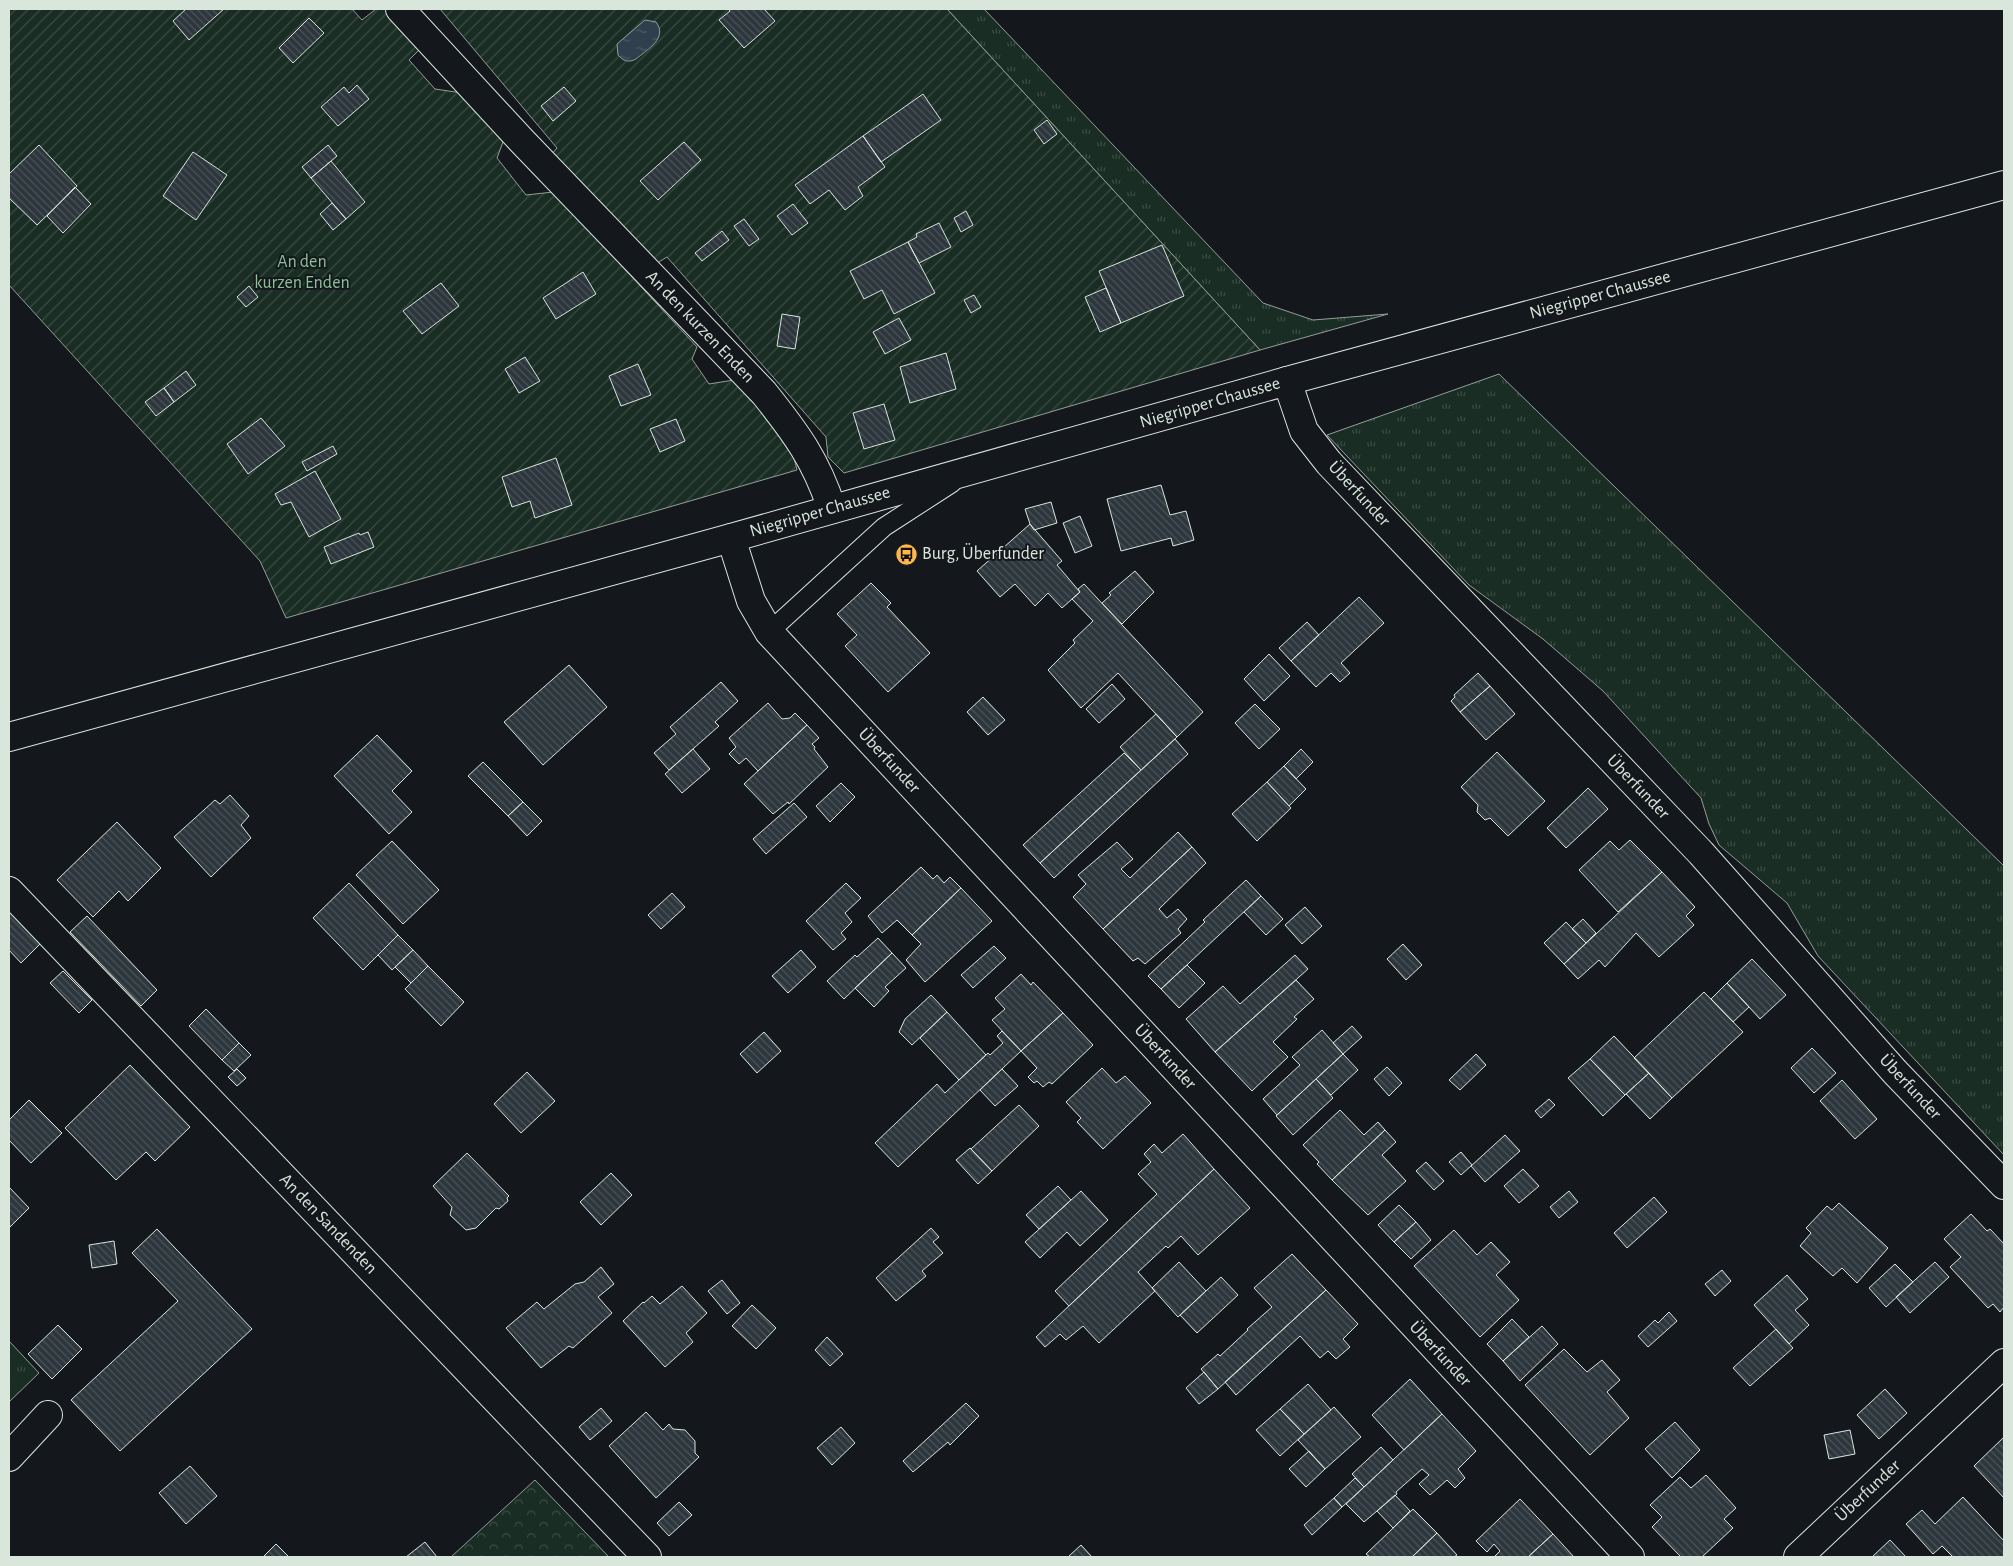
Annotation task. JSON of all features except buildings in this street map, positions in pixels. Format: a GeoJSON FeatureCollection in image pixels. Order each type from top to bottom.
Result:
{"type":"FeatureCollection","features":[{"type":"Feature","properties":{"kind":"street","name":"An den kurzen Enden"},"geometry":{"type":"LineString","coordinates":[[400,9],[521,140],[764,393],[790,425],[813,461],[823,482],[832,509]]}},
{"type":"Feature","properties":{"kind":"street","name":"Niegripper Chaussee"},"geometry":{"type":"LineString","coordinates":[[9,737],[731,538],[1287,381],[2004,185]]}},
{"type":"Feature","properties":{"kind":"street","name":"Überfunder"},"geometry":{"type":"LineString","coordinates":[[1287,381],[1304,431],[1329,464],[1701,853],[1895,1072],[2004,1185]]}},
{"type":"Feature","properties":{"kind":"street","name":"Überfunder"},"geometry":{"type":"LineString","coordinates":[[731,538],[752,602],[769,632],[1630,1557]]}},
{"type":"Feature","properties":{"kind":"street","name":"An den Sandenden"},"geometry":{"type":"LineString","coordinates":[[9,891],[647,1557]]}},
{"type":"Feature","properties":{"kind":"street","name":"Überfunder"},"geometry":{"type":"LineString","coordinates":[[1798,1557],[2004,1363]]}},
{"type":"Feature","properties":{"kind":"street"},"geometry":{"type":"LineString","coordinates":[[9,1457],[48,1415]]}},
{"type":"Feature","properties":{"kind":"lane"},"geometry":{"type":"LineString","coordinates":[[769,632],[884,527],[974,469]]}},
{"type":"Feature","properties":{"kind":"green space","name":"An den kurzen Enden"},"geometry":{"type":"Polygon","coordinates":[[[9,9],[352,9],[362,20],[376,9],[385,9],[422,47],[409,60],[435,89],[462,93],[503,142],[497,158],[526,195],[553,192],[697,347],[692,359],[709,384],[734,380],[772,421],[787,444],[797,470],[286,618],[260,561],[9,285],[9,9]]]}},
{"type":"Feature","properties":{"kind":"green space"},"geometry":{"type":"Polygon","coordinates":[[[440,9],[947,9],[1260,350],[844,473],[828,457],[826,437],[667,257],[654,265],[551,155],[557,148],[440,9]]]}},
{"type":"Feature","properties":{"kind":"green space"},"geometry":{"type":"Polygon","coordinates":[[[947,9],[984,9],[1263,303],[1313,320],[1388,314],[1260,350],[947,9]]]}},
{"type":"Feature","properties":{"kind":"green space"},"geometry":{"type":"Polygon","coordinates":[[[1499,374],[2004,866],[2004,1155],[1818,956],[1787,903],[1719,845],[1709,824],[1701,798],[1603,691],[1543,639],[1469,585],[1327,435],[1499,374]]]}},
{"type":"Feature","properties":{"kind":"green space"},"geometry":{"type":"Polygon","coordinates":[[[9,1341],[39,1373],[9,1402],[9,1341]]]}},
{"type":"Feature","properties":{"kind":"green space"},"geometry":{"type":"Polygon","coordinates":[[[535,1480],[609,1557],[451,1557],[535,1480]]]}},
{"type":"Feature","properties":{"kind":"water"},"geometry":{"type":"Polygon","coordinates":[[[645,20],[656,22],[660,33],[658,38],[651,47],[636,59],[629,61],[622,59],[618,55],[617,44],[645,20]]]}},
{"type":"Feature","properties":{"kind":"place","name":"Burg, Überfunder"},"geometry":{"type":"Point","coordinates":[906,554]}}]}
